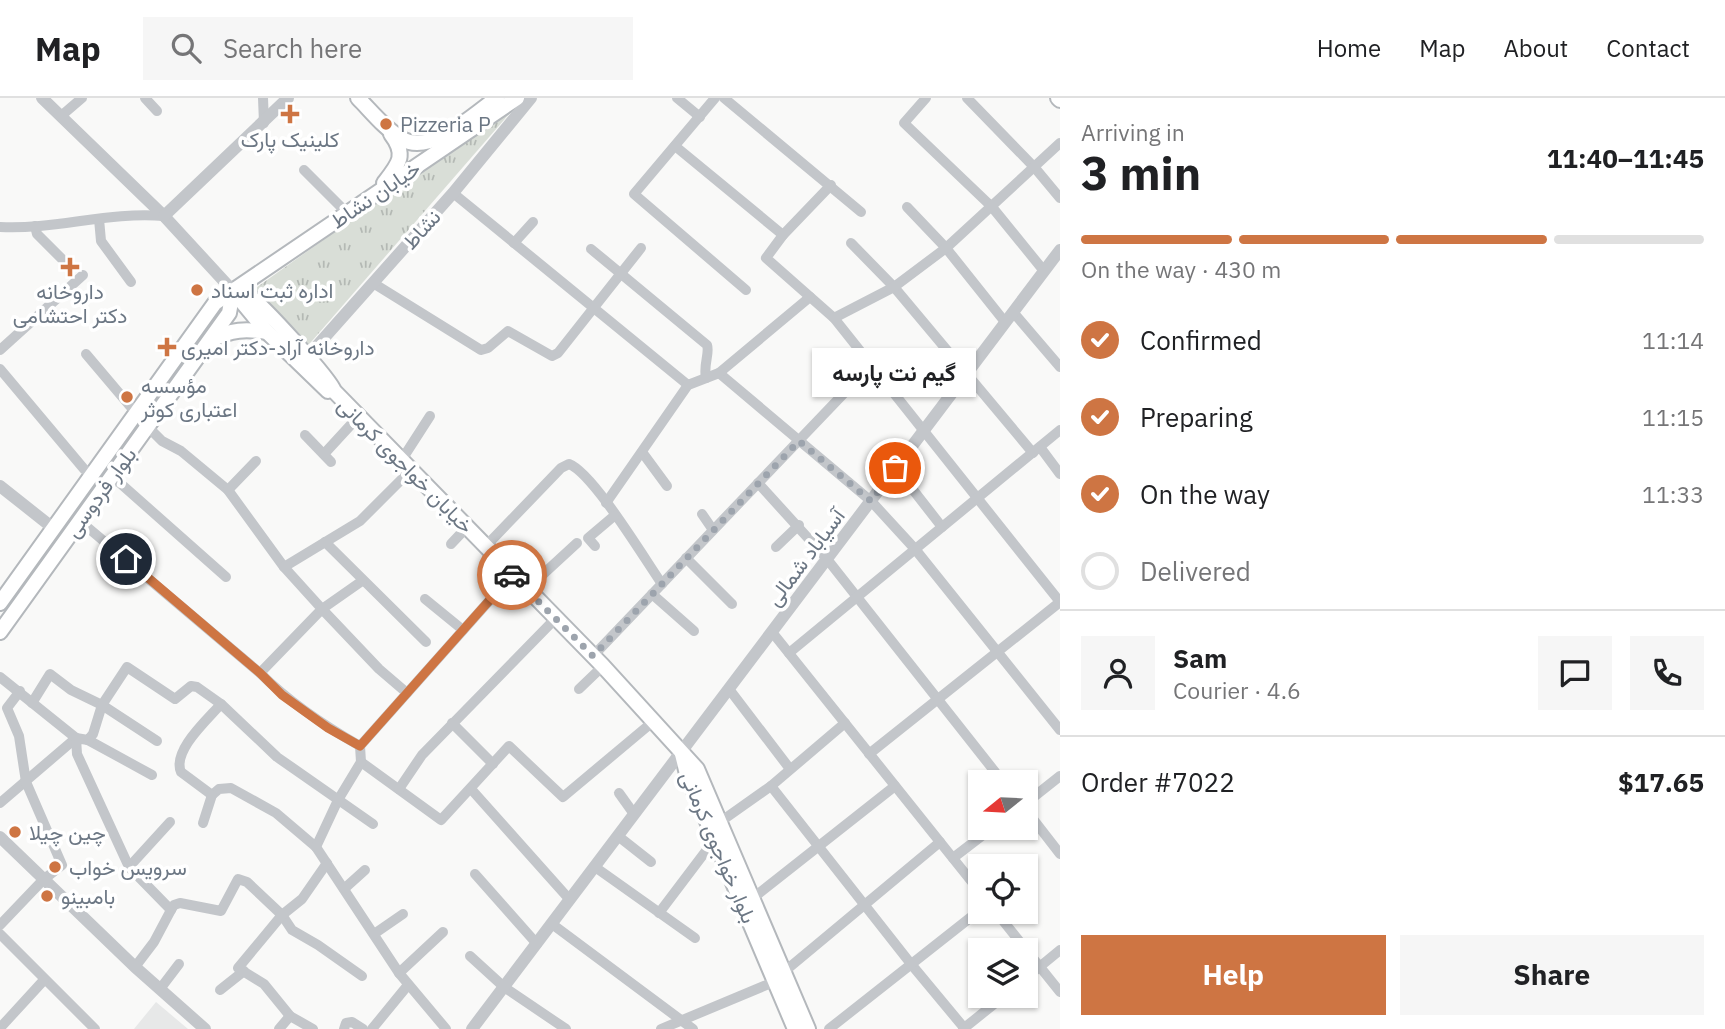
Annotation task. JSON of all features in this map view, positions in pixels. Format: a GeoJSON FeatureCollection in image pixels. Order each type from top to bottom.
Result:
{"type":"FeatureCollection","features":[{"type":"Feature","properties":{"kind":"main road"},"geometry":{"type":"LineString","coordinates":[[358,98],[402,140],[424,144],[439,139],[497,98]]}},
{"type":"Feature","properties":{"kind":"main road","name":"خیابان نشاط"},"geometry":{"type":"LineString","coordinates":[[233,291],[517,98]]}},
{"type":"Feature","properties":{"kind":"main road"},"geometry":{"type":"LineString","coordinates":[[376,193],[396,167],[401,153],[398,144],[382,122]]}},
{"type":"Feature","properties":{"kind":"main road"},"geometry":{"type":"LineString","coordinates":[[233,291],[249,295],[307,356],[334,391],[326,390],[267,332],[233,291]]}},
{"type":"Feature","properties":{"kind":"main road","name":"بلوار فردوسی"},"geometry":{"type":"LineString","coordinates":[[0,632],[229,313],[233,291]]}},
{"type":"Feature","properties":{"kind":"main road","name":"بلوار فردوسی"},"geometry":{"type":"LineString","coordinates":[[0,603],[215,303],[233,291]]}},
{"type":"Feature","properties":{"kind":"main road"},"geometry":{"type":"LineString","coordinates":[[208,342],[231,330],[267,332]]}},
{"type":"Feature","properties":{"kind":"main road","name":"خیابان خواجوی کرمانی"},"geometry":{"type":"LineString","coordinates":[[334,391],[655,720],[681,752]]}},
{"type":"Feature","properties":{"kind":"main road"},"geometry":{"type":"LineString","coordinates":[[53,528],[67,539]]}},
{"type":"Feature","properties":{"kind":"main road","name":"بلوار خواجوی کرمانی"},"geometry":{"type":"LineString","coordinates":[[681,752],[697,769],[753,898],[795,1029]]}},
{"type":"Feature","properties":{"kind":"main road","name":"بلوار خواجوی کرمانی"},"geometry":{"type":"LineString","coordinates":[[681,752],[687,774],[715,839],[808,1029]]}},
{"type":"Feature","properties":{"kind":"street"},"geometry":{"type":"LineString","coordinates":[[42,98],[164,216],[233,291]]}},
{"type":"Feature","properties":{"kind":"street"},"geometry":{"type":"LineString","coordinates":[[61,116],[82,98]]}},
{"type":"Feature","properties":{"kind":"street"},"geometry":{"type":"LineString","coordinates":[[145,98],[157,111]]}},
{"type":"Feature","properties":{"kind":"street"},"geometry":{"type":"LineString","coordinates":[[263,98],[264,123]]}},
{"type":"Feature","properties":{"kind":"street"},"geometry":{"type":"LineString","coordinates":[[0,227],[36,226],[139,214],[164,216],[288,98]]}},
{"type":"Feature","properties":{"kind":"street","name":"نشاط"},"geometry":{"type":"LineString","coordinates":[[307,356],[453,193],[531,98]]}},
{"type":"Feature","properties":{"kind":"street"},"geometry":{"type":"LineString","coordinates":[[677,98],[700,117]]}},
{"type":"Feature","properties":{"kind":"street"},"geometry":{"type":"LineString","coordinates":[[715,98],[634,194],[746,290]]}},
{"type":"Feature","properties":{"kind":"street"},"geometry":{"type":"LineString","coordinates":[[724,98],[861,212]]}},
{"type":"Feature","properties":{"kind":"street"},"geometry":{"type":"LineString","coordinates":[[926,98],[904,123],[992,207],[1044,271]]}},
{"type":"Feature","properties":{"kind":"street"},"geometry":{"type":"LineString","coordinates":[[967,98],[1035,168],[1060,198]]}},
{"type":"Feature","properties":{"kind":"street"},"geometry":{"type":"LineString","coordinates":[[834,318],[894,287],[946,248],[1060,143]]}},
{"type":"Feature","properties":{"kind":"street"},"geometry":{"type":"LineString","coordinates":[[675,145],[783,235]]}},
{"type":"Feature","properties":{"kind":"street"},"geometry":{"type":"LineString","coordinates":[[303,170],[347,213]]}},
{"type":"Feature","properties":{"kind":"street"},"geometry":{"type":"LineString","coordinates":[[831,185],[783,235],[766,258],[834,318],[1060,602],[869,754]]}},
{"type":"Feature","properties":{"kind":"street"},"geometry":{"type":"LineString","coordinates":[[453,193],[688,385]]}},
{"type":"Feature","properties":{"kind":"street"},"geometry":{"type":"LineString","coordinates":[[907,207],[1009,317],[1060,367]]}},
{"type":"Feature","properties":{"kind":"street"},"geometry":{"type":"LineString","coordinates":[[99,219],[101,241],[131,282]]}},
{"type":"Feature","properties":{"kind":"street"},"geometry":{"type":"LineString","coordinates":[[514,243],[533,222]]}},
{"type":"Feature","properties":{"kind":"street"},"geometry":{"type":"LineString","coordinates":[[36,226],[37,234],[70,267]]}},
{"type":"Feature","properties":{"kind":"street"},"geometry":{"type":"LineString","coordinates":[[851,243],[894,287],[1060,474]]}},
{"type":"Feature","properties":{"kind":"street"},"geometry":{"type":"LineString","coordinates":[[373,283],[481,350],[508,331],[552,356],[640,248]]}},
{"type":"Feature","properties":{"kind":"street"},"geometry":{"type":"LineString","coordinates":[[591,249],[707,345],[709,350],[704,370],[706,378]]}},
{"type":"Feature","properties":{"kind":"street","name":"آسیاباد شمالی"},"geometry":{"type":"LineString","coordinates":[[472,1029],[1060,250]]}},
{"type":"Feature","properties":{"kind":"street"},"geometry":{"type":"LineString","coordinates":[[0,350],[83,275]]}},
{"type":"Feature","properties":{"kind":"street"},"geometry":{"type":"LineString","coordinates":[[606,503],[688,385],[719,373],[810,297]]}},
{"type":"Feature","properties":{"kind":"street"},"geometry":{"type":"LineString","coordinates":[[86,354],[138,411]]}},
{"type":"Feature","properties":{"kind":"street"},"geometry":{"type":"LineString","coordinates":[[579,689],[652,594],[870,366]]}},
{"type":"Feature","properties":{"kind":"street"},"geometry":{"type":"LineString","coordinates":[[0,369],[84,470],[92,475]]}},
{"type":"Feature","properties":{"kind":"street"},"geometry":{"type":"LineString","coordinates":[[719,373],[871,501],[915,548],[1060,730]]}},
{"type":"Feature","properties":{"kind":"street"},"geometry":{"type":"LineString","coordinates":[[284,567],[360,521],[406,466],[430,416]]}},
{"type":"Feature","properties":{"kind":"street"},"geometry":{"type":"LineString","coordinates":[[305,435],[327,458],[358,417]]}},
{"type":"Feature","properties":{"kind":"street"},"geometry":{"type":"LineString","coordinates":[[148,427],[162,441],[181,451],[228,490],[284,567],[379,669],[407,693]]}},
{"type":"Feature","properties":{"kind":"street"},"geometry":{"type":"LineString","coordinates":[[789,653],[1060,430]]}},
{"type":"Feature","properties":{"kind":"street"},"geometry":{"type":"LineString","coordinates":[[642,452],[667,486]]}},
{"type":"Feature","properties":{"kind":"street"},"geometry":{"type":"LineString","coordinates":[[228,490],[256,461]]}},
{"type":"Feature","properties":{"kind":"street"},"geometry":{"type":"LineString","coordinates":[[486,545],[561,468],[569,464],[577,467],[606,503],[662,584]]}},
{"type":"Feature","properties":{"kind":"street"},"geometry":{"type":"LineString","coordinates":[[895,468],[942,527]]}},
{"type":"Feature","properties":{"kind":"street"},"geometry":{"type":"LineString","coordinates":[[112,476],[226,577]]}},
{"type":"Feature","properties":{"kind":"street"},"geometry":{"type":"LineString","coordinates":[[758,483],[799,525],[827,559],[994,770]]}},
{"type":"Feature","properties":{"kind":"street"},"geometry":{"type":"LineString","coordinates":[[0,486],[53,528]]}},
{"type":"Feature","properties":{"kind":"street"},"geometry":{"type":"LineString","coordinates":[[702,514],[713,530]]}},
{"type":"Feature","properties":{"kind":"street"},"geometry":{"type":"LineString","coordinates":[[595,546],[588,538],[614,516]]}},
{"type":"Feature","properties":{"kind":"street"},"geometry":{"type":"LineString","coordinates":[[80,521],[293,703],[328,728],[360,746]]}},
{"type":"Feature","properties":{"kind":"street"},"geometry":{"type":"LineString","coordinates":[[776,547],[799,525]]}},
{"type":"Feature","properties":{"kind":"street"},"geometry":{"type":"LineString","coordinates":[[451,544],[467,527]]}},
{"type":"Feature","properties":{"kind":"street"},"geometry":{"type":"LineString","coordinates":[[325,542],[426,642]]}},
{"type":"Feature","properties":{"kind":"street"},"geometry":{"type":"LineString","coordinates":[[527,589],[578,542]]}},
{"type":"Feature","properties":{"kind":"street"},"geometry":{"type":"LineString","coordinates":[[686,558],[732,604]]}},
{"type":"Feature","properties":{"kind":"street"},"geometry":{"type":"LineString","coordinates":[[316,847],[338,800],[361,762],[360,746],[513,574]]}},
{"type":"Feature","properties":{"kind":"street"},"geometry":{"type":"LineString","coordinates":[[260,673],[322,609],[362,581]]}},
{"type":"Feature","properties":{"kind":"street"},"geometry":{"type":"LineString","coordinates":[[652,594],[694,631]]}},
{"type":"Feature","properties":{"kind":"street"},"geometry":{"type":"LineString","coordinates":[[425,599],[463,630]]}},
{"type":"Feature","properties":{"kind":"street"},"geometry":{"type":"LineString","coordinates":[[399,789],[422,755],[556,618]]}},
{"type":"Feature","properties":{"kind":"street"},"geometry":{"type":"LineString","coordinates":[[772,632],[968,877]]}},
{"type":"Feature","properties":{"kind":"street"},"geometry":{"type":"LineString","coordinates":[[88,740],[93,734],[102,705],[127,667],[175,699],[191,686],[197,687],[220,704],[277,757],[373,824]]}},
{"type":"Feature","properties":{"kind":"street"},"geometry":{"type":"LineString","coordinates":[[32,703],[51,674],[71,690],[102,705],[157,741]]}},
{"type":"Feature","properties":{"kind":"street"},"geometry":{"type":"LineString","coordinates":[[0,677],[76,738],[88,740],[152,775]]}},
{"type":"Feature","properties":{"kind":"street"},"geometry":{"type":"LineString","coordinates":[[729,689],[790,769]]}},
{"type":"Feature","properties":{"kind":"street"},"geometry":{"type":"LineString","coordinates":[[0,925],[43,880],[62,865],[26,782],[19,736],[7,708],[20,691]]}},
{"type":"Feature","properties":{"kind":"street"},"geometry":{"type":"LineString","coordinates":[[212,795],[181,772],[178,762],[181,754],[220,704]]}},
{"type":"Feature","properties":{"kind":"street"},"geometry":{"type":"LineString","coordinates":[[361,762],[441,820],[509,746],[563,797],[655,720]]}},
{"type":"Feature","properties":{"kind":"street"},"geometry":{"type":"LineString","coordinates":[[452,723],[494,764]]}},
{"type":"Feature","properties":{"kind":"street"},"geometry":{"type":"LineString","coordinates":[[720,822],[771,786],[845,723]]}},
{"type":"Feature","properties":{"kind":"street"},"geometry":{"type":"LineString","coordinates":[[0,803],[76,738]]}},
{"type":"Feature","properties":{"kind":"street"},"geometry":{"type":"LineString","coordinates":[[76,738],[77,754],[129,867],[171,910]]}},
{"type":"Feature","properties":{"kind":"street"},"geometry":{"type":"LineString","coordinates":[[1038,793],[1060,776]]}},
{"type":"Feature","properties":{"kind":"street"},"geometry":{"type":"LineString","coordinates":[[771,786],[964,1029],[989,1008]]}},
{"type":"Feature","properties":{"kind":"street"},"geometry":{"type":"LineString","coordinates":[[753,898],[895,786]]}},
{"type":"Feature","properties":{"kind":"street"},"geometry":{"type":"LineString","coordinates":[[203,823],[212,795],[219,789],[231,788],[276,813],[316,847],[399,973],[446,1029]]}},
{"type":"Feature","properties":{"kind":"street"},"geometry":{"type":"LineString","coordinates":[[471,789],[570,900]]}},
{"type":"Feature","properties":{"kind":"street"},"geometry":{"type":"LineString","coordinates":[[619,793],[634,814]]}},
{"type":"Feature","properties":{"kind":"street"},"geometry":{"type":"LineString","coordinates":[[129,867],[170,822]]}},
{"type":"Feature","properties":{"kind":"street"},"geometry":{"type":"LineString","coordinates":[[1038,826],[1060,854]]}},
{"type":"Feature","properties":{"kind":"street"},"geometry":{"type":"LineString","coordinates":[[618,836],[650,862]]}},
{"type":"Feature","properties":{"kind":"street"},"geometry":{"type":"LineString","coordinates":[[0,837],[135,967],[205,1029]]}},
{"type":"Feature","properties":{"kind":"street"},"geometry":{"type":"LineString","coordinates":[[659,913],[715,839]]}},
{"type":"Feature","properties":{"kind":"street"},"geometry":{"type":"LineString","coordinates":[[953,858],[976,840]]}},
{"type":"Feature","properties":{"kind":"street"},"geometry":{"type":"LineString","coordinates":[[661,1029],[780,976],[940,842]]}},
{"type":"Feature","properties":{"kind":"street"},"geometry":{"type":"LineString","coordinates":[[313,1029],[290,1016],[264,984],[238,968],[282,915],[302,899],[327,863]]}},
{"type":"Feature","properties":{"kind":"street"},"geometry":{"type":"LineString","coordinates":[[595,867],[695,938]]}},
{"type":"Feature","properties":{"kind":"street"},"geometry":{"type":"LineString","coordinates":[[345,888],[365,870]]}},
{"type":"Feature","properties":{"kind":"street"},"geometry":{"type":"LineString","coordinates":[[475,874],[537,944]]}},
{"type":"Feature","properties":{"kind":"street"},"geometry":{"type":"LineString","coordinates":[[135,967],[174,905],[180,903],[221,911],[238,879],[247,882],[282,915],[292,930],[362,976]]}},
{"type":"Feature","properties":{"kind":"street"},"geometry":{"type":"LineString","coordinates":[[374,934],[403,914]]}},
{"type":"Feature","properties":{"kind":"street"},"geometry":{"type":"LineString","coordinates":[[836,1027],[968,919]]}},
{"type":"Feature","properties":{"kind":"street"},"geometry":{"type":"LineString","coordinates":[[552,924],[693,1029]]}},
{"type":"Feature","properties":{"kind":"street"},"geometry":{"type":"LineString","coordinates":[[1006,924],[1060,992]]}},
{"type":"Feature","properties":{"kind":"street"},"geometry":{"type":"LineString","coordinates":[[399,973],[443,932]]}},
{"type":"Feature","properties":{"kind":"street"},"geometry":{"type":"LineString","coordinates":[[0,933],[44,981],[95,1029]]}},
{"type":"Feature","properties":{"kind":"street"},"geometry":{"type":"LineString","coordinates":[[1040,967],[1060,950]]}},
{"type":"Feature","properties":{"kind":"street"},"geometry":{"type":"LineString","coordinates":[[470,956],[504,987],[566,1029]]}},
{"type":"Feature","properties":{"kind":"street"},"geometry":{"type":"LineString","coordinates":[[160,989],[179,964]]}},
{"type":"Feature","properties":{"kind":"street"},"geometry":{"type":"LineString","coordinates":[[220,990],[244,971]]}},
{"type":"Feature","properties":{"kind":"street"},"geometry":{"type":"LineString","coordinates":[[2,1028],[44,981]]}},
{"type":"Feature","properties":{"kind":"street"},"geometry":{"type":"LineString","coordinates":[[372,1029],[408,985]]}},
{"type":"Feature","properties":{"kind":"street"},"geometry":{"type":"LineString","coordinates":[[279,1029],[290,1016]]}},
{"type":"Feature","properties":{"kind":"street"},"geometry":{"type":"LineString","coordinates":[[344,1029],[346,1023],[352,1022],[363,1029]]}},
{"type":"Feature","properties":{"kind":"shaded area"},"geometry":{"type":"Polygon","coordinates":[[[156,1002],[188,1029],[134,1029],[156,1002]]]}},
{"type":"Feature","properties":{"kind":"green space"},"geometry":{"type":"Polygon","coordinates":[[[523,98],[305,349],[250,292],[523,98]]]}},
{"type":"Feature","properties":{"kind":"way so far"},"geometry":{"type":"LineString","coordinates":[[512,575],[593,656],[799,441],[871,501],[895,468]]}},
{"type":"Feature","properties":{"kind":"place","name":"کلینیک پارک"},"geometry":{"type":"Point","coordinates":[290,114]}},
{"type":"Feature","properties":{"kind":"place","name":"Pizzeria P"},"geometry":{"type":"Point","coordinates":[386,124]}},
{"type":"Feature","properties":{"kind":"place","name":"داروخانه دکتر احتشامی"},"geometry":{"type":"Point","coordinates":[70,267]}},
{"type":"Feature","properties":{"kind":"place","name":"اداره ثبت اسناد"},"geometry":{"type":"Point","coordinates":[197,290]}},
{"type":"Feature","properties":{"kind":"place","name":"داروخانه آراد-دکتر امیری"},"geometry":{"type":"Point","coordinates":[167,347]}},
{"type":"Feature","properties":{"kind":"place","name":"مؤسسه اعتباری کوثر"},"geometry":{"type":"Point","coordinates":[127,397]}},
{"type":"Feature","properties":{"kind":"place","name":"گیم نت پارسه"},"geometry":{"type":"Point","coordinates":[895,468]}},
{"type":"Feature","properties":{"kind":"place","name":"چین چیلا"},"geometry":{"type":"Point","coordinates":[15,832]}},
{"type":"Feature","properties":{"kind":"place","name":"سرویس خواب"},"geometry":{"type":"Point","coordinates":[55,867]}},
{"type":"Feature","properties":{"kind":"place","name":"بامبینو"},"geometry":{"type":"Point","coordinates":[47,896]}},
{"type":"Feature","properties":{"kind":"route"},"geometry":{"type":"LineString","coordinates":[[126,559],[260,673],[282,695],[328,728],[360,746],[512,575]]}}]}
